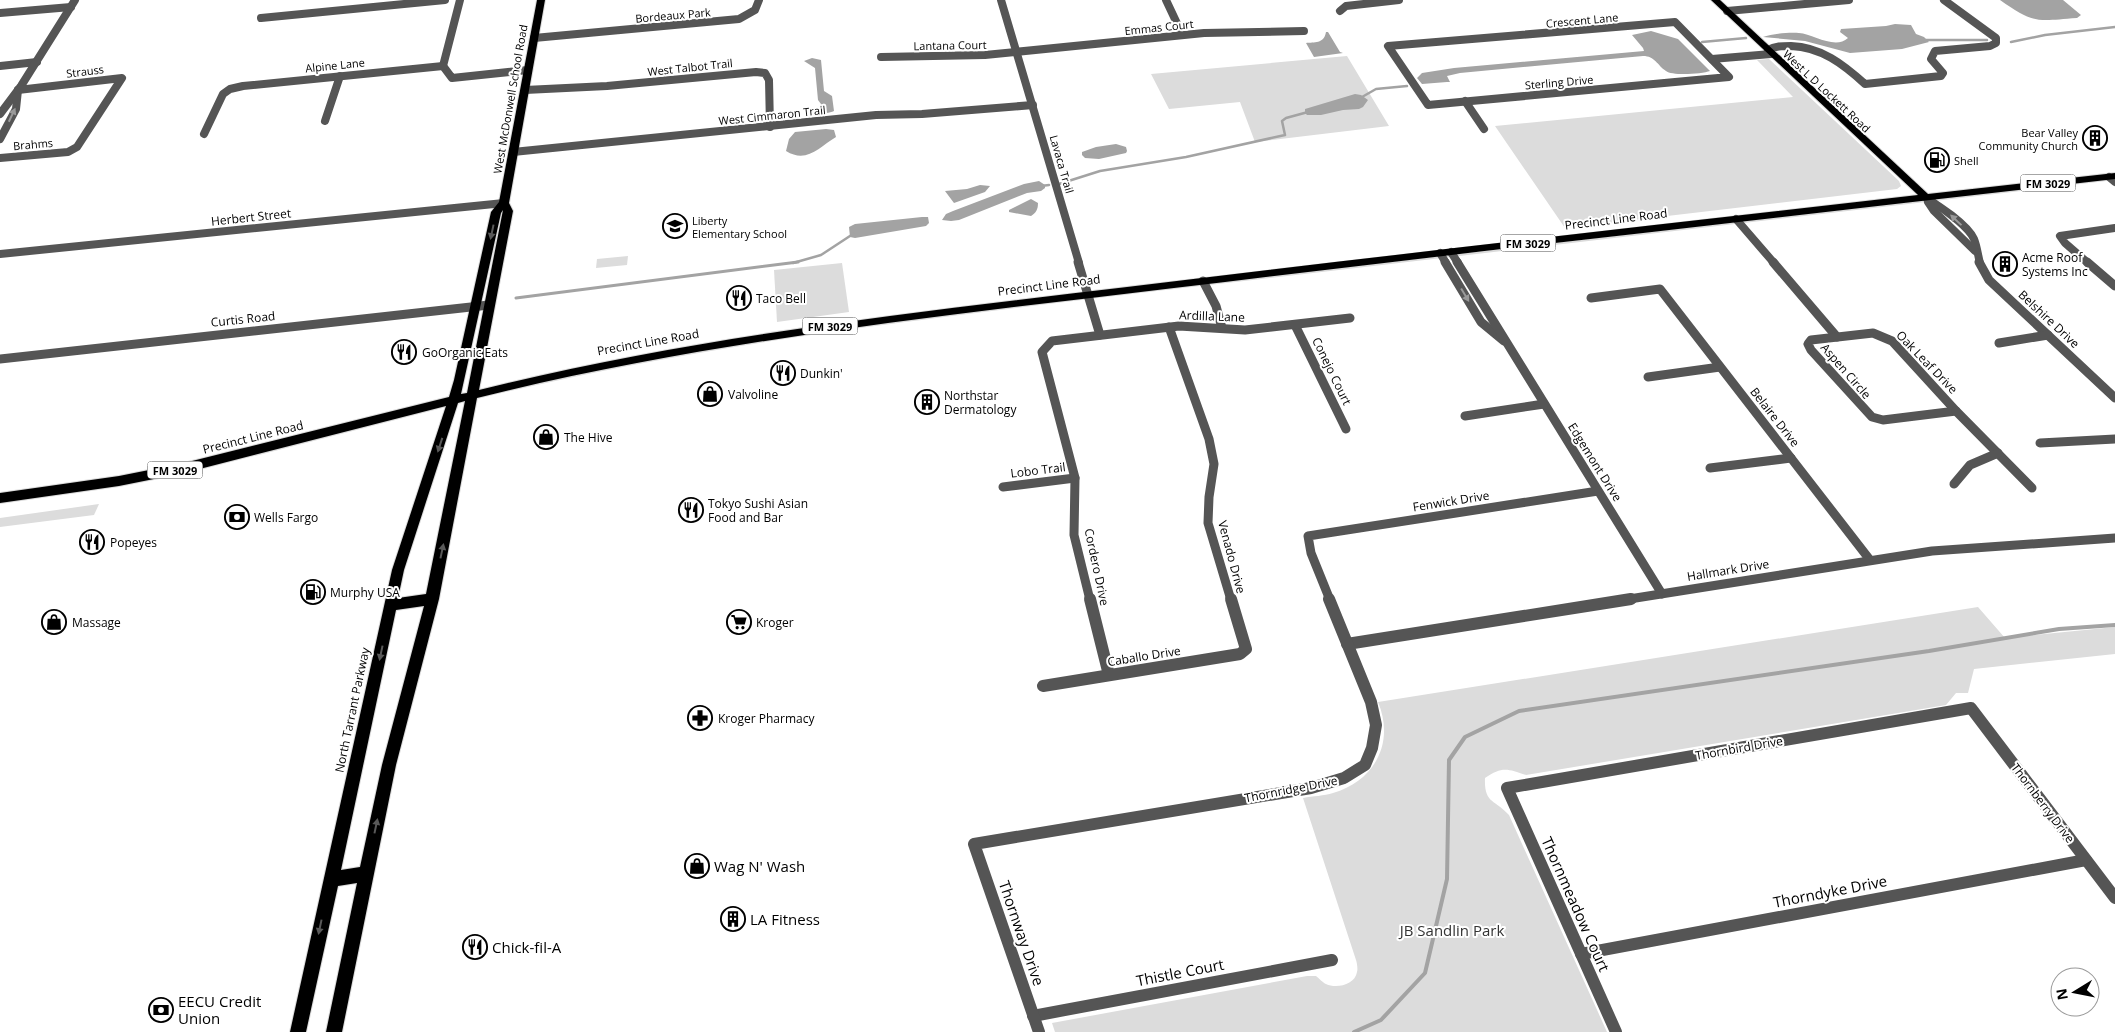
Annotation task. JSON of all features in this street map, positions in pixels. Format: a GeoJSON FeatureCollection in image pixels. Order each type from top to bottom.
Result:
{"type":"FeatureCollection","features":[{"type":"Feature","properties":{"kind":"main road","name":"West McDonwell School Road"},"geometry":{"type":"LineString","coordinates":[[454,399],[496,212],[504,203],[541,0]]}},
{"type":"Feature","properties":{"kind":"main road","name":"West L D Lockett Road"},"geometry":{"type":"LineString","coordinates":[[1715,0],[1925,197]]}},
{"type":"Feature","properties":{"kind":"main road","name":"Precinct Line Road"},"geometry":{"type":"LineString","coordinates":[[0,498],[120,481],[184,468],[472,394],[607,363],[752,338],[845,324],[1440,253],[1925,197],[2113,178]]}},
{"type":"Feature","properties":{"kind":"main road","name":"West McDonwell School Road"},"geometry":{"type":"LineString","coordinates":[[472,394],[508,211],[504,203]]}},
{"type":"Feature","properties":{"kind":"main road"},"geometry":{"type":"LineString","coordinates":[[334,1032],[389,765],[432,599],[472,394]]}},
{"type":"Feature","properties":{"kind":"main road","name":"North Tarrant Parkway"},"geometry":{"type":"LineString","coordinates":[[298,1032],[391,605],[408,537],[454,399]]}},
{"type":"Feature","properties":{"kind":"main road"},"geometry":{"type":"LineString","coordinates":[[391,605],[432,599]]}},
{"type":"Feature","properties":{"kind":"main road"},"geometry":{"type":"LineString","coordinates":[[331,879],[366,874]]}},
{"type":"Feature","properties":{"kind":"street"},"geometry":{"type":"LineString","coordinates":[[0,114],[37,62],[74,0]]}},
{"type":"Feature","properties":{"kind":"street"},"geometry":{"type":"LineString","coordinates":[[261,18],[445,0]]}},
{"type":"Feature","properties":{"kind":"street"},"geometry":{"type":"LineString","coordinates":[[460,0],[443,66],[452,78],[528,70]]}},
{"type":"Feature","properties":{"kind":"street","name":"Bordeaux Park"},"geometry":{"type":"LineString","coordinates":[[535,35],[739,19],[759,6],[759,0]]}},
{"type":"Feature","properties":{"kind":"street","name":"Lavaca Trail"},"geometry":{"type":"LineString","coordinates":[[1001,0],[1018,52],[1100,336]]}},
{"type":"Feature","properties":{"kind":"street"},"geometry":{"type":"LineString","coordinates":[[1166,0],[1182,34]]}},
{"type":"Feature","properties":{"kind":"street"},"geometry":{"type":"LineString","coordinates":[[1340,11],[1346,6],[1399,0]]}},
{"type":"Feature","properties":{"kind":"street"},"geometry":{"type":"LineString","coordinates":[[1727,11],[1849,0]]}},
{"type":"Feature","properties":{"kind":"street"},"geometry":{"type":"LineString","coordinates":[[1706,53],[1768,51],[1780,53],[1803,51],[1826,53],[1865,84],[1942,76],[1943,73],[1931,59],[1936,51],[1990,46],[1996,43],[1996,38],[1944,0]]}},
{"type":"Feature","properties":{"kind":"street"},"geometry":{"type":"LineString","coordinates":[[0,13],[70,7]]}},
{"type":"Feature","properties":{"kind":"street","name":"Crescent Lane"},"geometry":{"type":"LineString","coordinates":[[1388,46],[1675,22],[1706,53]]}},
{"type":"Feature","properties":{"kind":"street","name":"Emmas Court"},"geometry":{"type":"LineString","coordinates":[[1018,52],[1182,34],[1304,31]]}},
{"type":"Feature","properties":{"kind":"street","name":"Sterling Drive"},"geometry":{"type":"LineString","coordinates":[[1388,46],[1428,105],[1729,77],[1706,53]]}},
{"type":"Feature","properties":{"kind":"street"},"geometry":{"type":"LineString","coordinates":[[1712,59],[1768,51]]}},
{"type":"Feature","properties":{"kind":"street","name":"Lantana Court"},"geometry":{"type":"LineString","coordinates":[[881,57],[967,56],[1018,52]]}},
{"type":"Feature","properties":{"kind":"street"},"geometry":{"type":"LineString","coordinates":[[0,66],[37,62]]}},
{"type":"Feature","properties":{"kind":"street","name":"Alpine Lane"},"geometry":{"type":"LineString","coordinates":[[204,134],[223,94],[230,89],[243,86],[443,66]]}},
{"type":"Feature","properties":{"kind":"street","name":"West Talbot Trail"},"geometry":{"type":"LineString","coordinates":[[524,93],[554,92],[562,89],[756,72],[765,73],[769,80],[770,126]]}},
{"type":"Feature","properties":{"kind":"street"},"geometry":{"type":"LineString","coordinates":[[325,121],[340,76]]}},
{"type":"Feature","properties":{"kind":"street","name":"Strauss"},"geometry":{"type":"LineString","coordinates":[[18,90],[122,78],[77,147],[68,152]]}},
{"type":"Feature","properties":{"kind":"street"},"geometry":{"type":"LineString","coordinates":[[0,138],[16,108],[20,95],[18,90]]}},
{"type":"Feature","properties":{"kind":"street"},"geometry":{"type":"LineString","coordinates":[[1466,101],[1484,129]]}},
{"type":"Feature","properties":{"kind":"street","name":"West Cimmaron Trail"},"geometry":{"type":"LineString","coordinates":[[513,152],[876,115],[922,114],[1033,105]]}},
{"type":"Feature","properties":{"kind":"street","name":"Brahms"},"geometry":{"type":"LineString","coordinates":[[0,158],[68,152]]}},
{"type":"Feature","properties":{"kind":"street","name":"Belshire Drive"},"geometry":{"type":"LineString","coordinates":[[1925,197],[1934,211],[1976,252],[1989,280],[2115,398]]}},
{"type":"Feature","properties":{"kind":"street","name":"Herbert Street"},"geometry":{"type":"LineString","coordinates":[[0,254],[504,203]]}},
{"type":"Feature","properties":{"kind":"street"},"geometry":{"type":"LineString","coordinates":[[1736,219],[1837,337]]}},
{"type":"Feature","properties":{"kind":"street"},"geometry":{"type":"LineString","coordinates":[[2115,228],[2060,236],[2065,243],[2115,286]]}},
{"type":"Feature","properties":{"kind":"street","name":"Edgemont Drive"},"geometry":{"type":"LineString","coordinates":[[1452,252],[1506,343],[1662,594]]}},
{"type":"Feature","properties":{"kind":"street","name":"Edgemont Drive"},"geometry":{"type":"LineString","coordinates":[[1440,253],[1481,322],[1506,343]]}},
{"type":"Feature","properties":{"kind":"street"},"geometry":{"type":"LineString","coordinates":[[1203,281],[1216,306],[1222,328]]}},
{"type":"Feature","properties":{"kind":"street","name":"Belaire Drive"},"geometry":{"type":"LineString","coordinates":[[1590,298],[1660,288],[1870,560]]}},
{"type":"Feature","properties":{"kind":"street","name":"Curtis Road"},"geometry":{"type":"LineString","coordinates":[[0,359],[488,305]]}},
{"type":"Feature","properties":{"kind":"street","name":"Ardilla Lane"},"geometry":{"type":"LineString","coordinates":[[1045,346],[1052,341],[1169,327],[1245,330],[1350,318]]}},
{"type":"Feature","properties":{"kind":"street","name":"Conejo Court"},"geometry":{"type":"LineString","coordinates":[[1295,325],[1346,429]]}},
{"type":"Feature","properties":{"kind":"street","name":"Venado Drive"},"geometry":{"type":"LineString","coordinates":[[1169,327],[1209,439],[1214,464],[1209,497],[1208,523],[1246,648]]}},
{"type":"Feature","properties":{"kind":"street","name":"Oak Leaf Drive"},"geometry":{"type":"LineString","coordinates":[[1837,337],[1873,333],[1887,338],[1924,374],[1956,411],[2032,488]]}},
{"type":"Feature","properties":{"kind":"street"},"geometry":{"type":"LineString","coordinates":[[1999,343],[2048,336]]}},
{"type":"Feature","properties":{"kind":"street","name":"Aspen Circle"},"geometry":{"type":"LineString","coordinates":[[1837,337],[1812,340],[1808,344],[1854,399],[1872,417],[1883,420],[1956,411]]}},
{"type":"Feature","properties":{"kind":"street","name":"Cordero Drive"},"geometry":{"type":"LineString","coordinates":[[1045,346],[1042,352],[1075,478],[1074,535],[1110,675]]}},
{"type":"Feature","properties":{"kind":"street"},"geometry":{"type":"LineString","coordinates":[[1648,377],[1720,367]]}},
{"type":"Feature","properties":{"kind":"street"},"geometry":{"type":"LineString","coordinates":[[1465,416],[1544,404]]}},
{"type":"Feature","properties":{"kind":"street"},"geometry":{"type":"LineString","coordinates":[[2040,444],[2115,439]]}},
{"type":"Feature","properties":{"kind":"street"},"geometry":{"type":"LineString","coordinates":[[1954,484],[1970,465],[1998,453]]}},
{"type":"Feature","properties":{"kind":"street"},"geometry":{"type":"LineString","coordinates":[[1710,468],[1791,458]]}},
{"type":"Feature","properties":{"kind":"street","name":"Lobo Trail"},"geometry":{"type":"LineString","coordinates":[[1003,487],[1075,478]]}},
{"type":"Feature","properties":{"kind":"street","name":"Fenwick Drive"},"geometry":{"type":"LineString","coordinates":[[1308,536],[1598,491]]}},
{"type":"Feature","properties":{"kind":"street","name":"Thornridge Drive"},"geometry":{"type":"LineString","coordinates":[[974,844],[1311,788],[1344,778],[1365,765],[1372,748],[1376,725],[1371,702],[1311,553],[1308,536]]}},
{"type":"Feature","properties":{"kind":"street","name":"Hallmark Drive"},"geometry":{"type":"LineString","coordinates":[[1347,644],[1932,551],[2115,538]]}},
{"type":"Feature","properties":{"kind":"street","name":"Caballo Drive"},"geometry":{"type":"LineString","coordinates":[[1043,686],[1240,654],[1246,648]]}},
{"type":"Feature","properties":{"kind":"street","name":"Thornbird Drive"},"geometry":{"type":"LineString","coordinates":[[1507,788],[1971,708]]}},
{"type":"Feature","properties":{"kind":"street","name":"Thornberry Drive"},"geometry":{"type":"LineString","coordinates":[[1971,708],[2115,898]]}},
{"type":"Feature","properties":{"kind":"street","name":"Thornmeadow Court"},"geometry":{"type":"LineString","coordinates":[[1507,788],[1616,1032]]}},
{"type":"Feature","properties":{"kind":"street","name":"Thornway Drive"},"geometry":{"type":"LineString","coordinates":[[974,844],[1038,1032]]}},
{"type":"Feature","properties":{"kind":"street","name":"Thorndyke Drive"},"geometry":{"type":"LineString","coordinates":[[1581,954],[2086,860]]}},
{"type":"Feature","properties":{"kind":"street","name":"Thistle Court"},"geometry":{"type":"LineString","coordinates":[[1033,1016],[1332,960]]}},
{"type":"Feature","properties":{"kind":"green space"},"geometry":{"type":"Polygon","coordinates":[[[1347,56],[1389,126],[1255,142],[1240,102],[1169,109],[1151,74],[1347,56]]]}},
{"type":"Feature","properties":{"kind":"green space"},"geometry":{"type":"Polygon","coordinates":[[[1769,59],[1899,181],[1901,186],[1897,189],[1565,228],[1495,126],[1793,97],[1757,60],[1769,59]]]}},
{"type":"Feature","properties":{"kind":"green space"},"geometry":{"type":"Polygon","coordinates":[[[628,256],[627,265],[596,268],[597,259],[628,256]]]}},
{"type":"Feature","properties":{"kind":"green space"},"geometry":{"type":"Polygon","coordinates":[[[842,263],[849,312],[777,322],[774,270],[842,263]]]}},
{"type":"Feature","properties":{"kind":"green space"},"geometry":{"type":"Polygon","coordinates":[[[99,504],[94,515],[0,527],[0,518],[99,504]]]}},
{"type":"Feature","properties":{"kind":"green space","name":"JB Sandlin Park"},"geometry":{"type":"Polygon","coordinates":[[[1978,607],[2005,638],[2115,627],[2115,654],[1974,669],[1968,693],[1956,693],[1946,705],[1526,775],[1510,770],[1501,770],[1485,778],[1488,797],[1509,815],[1607,1032],[1055,1032],[1052,1023],[1307,976],[1316,976],[1325,983],[1335,986],[1344,985],[1353,980],[1357,971],[1356,961],[1303,798],[1330,794],[1348,787],[1370,769],[1378,758],[1384,731],[1383,717],[1378,702],[1978,607]]]}},
{"type":"Feature","properties":{"kind":"shaded area"},"geometry":{"type":"Polygon","coordinates":[[[2000,0],[2063,0],[2081,15],[2077,18],[2036,19],[2028,17],[2000,0]]]}},
{"type":"Feature","properties":{"kind":"shaded area"},"geometry":{"type":"Polygon","coordinates":[[[1895,24],[1911,25],[1916,34],[1924,37],[1929,42],[1902,49],[1850,53],[1805,41],[1763,37],[1799,33],[1830,42],[1837,42],[1848,38],[1840,32],[1841,29],[1895,24]]]}},
{"type":"Feature","properties":{"kind":"shaded area"},"geometry":{"type":"Polygon","coordinates":[[[1651,31],[1678,39],[1710,71],[1687,74],[1669,73],[1653,59],[1643,56],[1460,73],[1447,76],[1450,82],[1422,84],[1417,78],[1422,73],[1454,68],[1644,51],[1632,35],[1651,31]]]}},
{"type":"Feature","properties":{"kind":"shaded area"},"geometry":{"type":"Polygon","coordinates":[[[1326,32],[1328,32],[1340,52],[1343,53],[1314,57],[1306,43],[1323,39],[1326,32]]]}},
{"type":"Feature","properties":{"kind":"shaded area"},"geometry":{"type":"Polygon","coordinates":[[[812,58],[821,60],[824,91],[832,96],[834,111],[832,112],[825,113],[819,111],[821,104],[818,100],[815,68],[804,61],[812,58]]]}},
{"type":"Feature","properties":{"kind":"shaded area"},"geometry":{"type":"Polygon","coordinates":[[[1355,94],[1361,95],[1368,100],[1359,109],[1343,110],[1321,115],[1307,115],[1305,113],[1305,109],[1355,94]]]}},
{"type":"Feature","properties":{"kind":"shaded area"},"geometry":{"type":"Polygon","coordinates":[[[834,130],[836,137],[813,153],[800,156],[786,151],[789,139],[795,132],[834,130]]]}},
{"type":"Feature","properties":{"kind":"shaded area"},"geometry":{"type":"Polygon","coordinates":[[[1116,144],[1126,147],[1126,153],[1099,159],[1085,158],[1082,155],[1082,152],[1096,147],[1116,144]]]}},
{"type":"Feature","properties":{"kind":"shaded area"},"geometry":{"type":"Polygon","coordinates":[[[1039,181],[1045,185],[1045,188],[1041,191],[1027,193],[959,220],[942,220],[946,214],[953,211],[1024,184],[1039,181]]]}},
{"type":"Feature","properties":{"kind":"shaded area"},"geometry":{"type":"Polygon","coordinates":[[[980,185],[990,186],[985,192],[954,203],[945,191],[967,189],[980,185]]]}},
{"type":"Feature","properties":{"kind":"shaded area"},"geometry":{"type":"Polygon","coordinates":[[[1031,199],[1038,203],[1038,207],[1031,216],[1009,212],[1009,210],[1031,199]]]}},
{"type":"Feature","properties":{"kind":"shaded area"},"geometry":{"type":"Polygon","coordinates":[[[928,217],[929,223],[926,226],[855,238],[850,237],[849,227],[855,224],[928,217]]]}},
{"type":"Feature","properties":{"kind":"waterway"},"geometry":{"type":"LineString","coordinates":[[2011,42],[2045,35],[2115,27]]}},
{"type":"Feature","properties":{"kind":"waterway"},"geometry":{"type":"LineString","coordinates":[[1702,42],[1746,38]]}},
{"type":"Feature","properties":{"kind":"waterway"},"geometry":{"type":"LineString","coordinates":[[1924,40],[1987,40]]}},
{"type":"Feature","properties":{"kind":"waterway"},"geometry":{"type":"LineString","coordinates":[[1362,97],[1376,89],[1407,86]]}},
{"type":"Feature","properties":{"kind":"waterway"},"geometry":{"type":"LineString","coordinates":[[1059,184],[1100,171],[1186,157],[1285,135],[1282,121],[1286,118],[1308,112]]}},
{"type":"Feature","properties":{"kind":"waterway"},"geometry":{"type":"LineString","coordinates":[[1041,186],[1049,185]]}},
{"type":"Feature","properties":{"kind":"waterway"},"geometry":{"type":"LineString","coordinates":[[795,262],[821,255],[853,234]]}},
{"type":"Feature","properties":{"kind":"waterway"},"geometry":{"type":"LineString","coordinates":[[516,298],[795,262]]}},
{"type":"Feature","properties":{"kind":"waterway"},"geometry":{"type":"LineString","coordinates":[[1354,1032],[1381,1020],[1425,973],[1447,879],[1449,760],[1465,737],[1519,711],[1929,651],[2059,629],[2115,625]]}},
{"type":"Feature","properties":{"kind":"place","name":"Bear Valley Community Church"},"geometry":{"type":"Point","coordinates":[2095,138]}},
{"type":"Feature","properties":{"kind":"place","name":"Shell"},"geometry":{"type":"Point","coordinates":[1937,160]}},
{"type":"Feature","properties":{"kind":"place","name":"Liberty Elementary School"},"geometry":{"type":"Point","coordinates":[675,226]}},
{"type":"Feature","properties":{"kind":"place","name":"Acme Roof Systems Inc"},"geometry":{"type":"Point","coordinates":[2005,264]}},
{"type":"Feature","properties":{"kind":"place","name":"Taco Bell"},"geometry":{"type":"Point","coordinates":[739,298]}},
{"type":"Feature","properties":{"kind":"place","name":"GoOrganic Eats"},"geometry":{"type":"Point","coordinates":[404,352]}},
{"type":"Feature","properties":{"kind":"place","name":"Dunkin'"},"geometry":{"type":"Point","coordinates":[783,373]}},
{"type":"Feature","properties":{"kind":"place","name":"Valvoline"},"geometry":{"type":"Point","coordinates":[710,394]}},
{"type":"Feature","properties":{"kind":"place","name":"Northstar Dermatology"},"geometry":{"type":"Point","coordinates":[927,402]}},
{"type":"Feature","properties":{"kind":"place","name":"The Hive"},"geometry":{"type":"Point","coordinates":[546,437]}},
{"type":"Feature","properties":{"kind":"place","name":"Tokyo Sushi Asian Food and Bar"},"geometry":{"type":"Point","coordinates":[691,510]}},
{"type":"Feature","properties":{"kind":"place","name":"Wells Fargo"},"geometry":{"type":"Point","coordinates":[237,517]}},
{"type":"Feature","properties":{"kind":"place","name":"Popeyes"},"geometry":{"type":"Point","coordinates":[92,542]}},
{"type":"Feature","properties":{"kind":"place","name":"Murphy USA"},"geometry":{"type":"Point","coordinates":[313,592]}},
{"type":"Feature","properties":{"kind":"place","name":"Massage"},"geometry":{"type":"Point","coordinates":[54,622]}},
{"type":"Feature","properties":{"kind":"place","name":"Kroger"},"geometry":{"type":"Point","coordinates":[739,622]}},
{"type":"Feature","properties":{"kind":"place","name":"Kroger Pharmacy"},"geometry":{"type":"Point","coordinates":[700,718]}},
{"type":"Feature","properties":{"kind":"place","name":"Wag N' Wash"},"geometry":{"type":"Point","coordinates":[697,866]}},
{"type":"Feature","properties":{"kind":"place","name":"LA Fitness"},"geometry":{"type":"Point","coordinates":[733,919]}},
{"type":"Feature","properties":{"kind":"place","name":"Chick-fil-A"},"geometry":{"type":"Point","coordinates":[475,947]}},
{"type":"Feature","properties":{"kind":"place","name":"EECU Credit Union"},"geometry":{"type":"Point","coordinates":[161,1010]}}]}
